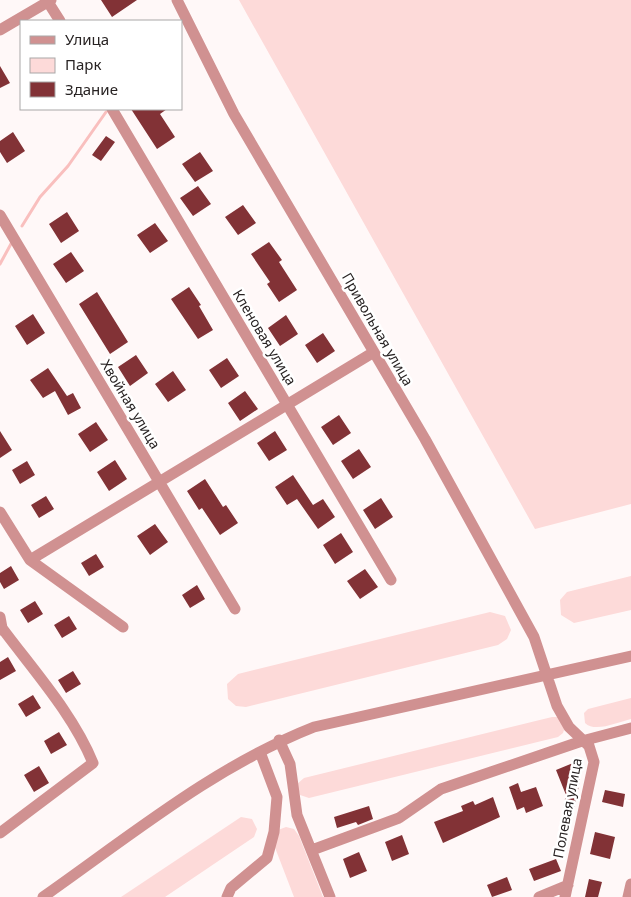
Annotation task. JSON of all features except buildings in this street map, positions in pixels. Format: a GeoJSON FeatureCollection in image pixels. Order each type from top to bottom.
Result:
{"type":"FeatureCollection","features":[{"type":"Feature","properties":{"kind":"street","name":"Привольная улица"},"geometry":{"type":"LineString","coordinates":[[177,0],[234,114],[374,352],[534,638],[557,706],[569,727],[582,740]]}},
{"type":"Feature","properties":{"kind":"street"},"geometry":{"type":"LineString","coordinates":[[0,30],[50,1],[60,20]]}},
{"type":"Feature","properties":{"kind":"street","name":"Кленовая улица"},"geometry":{"type":"LineString","coordinates":[[113,110],[391,580]]}},
{"type":"Feature","properties":{"kind":"street","name":"Хвойная улица"},"geometry":{"type":"LineString","coordinates":[[0,216],[235,609]]}},
{"type":"Feature","properties":{"kind":"street"},"geometry":{"type":"LineString","coordinates":[[30,560],[374,352]]}},
{"type":"Feature","properties":{"kind":"street"},"geometry":{"type":"LineString","coordinates":[[0,512],[30,560],[123,627]]}},
{"type":"Feature","properties":{"kind":"street"},"geometry":{"type":"LineString","coordinates":[[0,833],[93,763],[85,742],[71,721],[1,625]]}},
{"type":"Feature","properties":{"kind":"street"},"geometry":{"type":"LineString","coordinates":[[44,897],[226,768],[280,740],[314,727],[631,656]]}},
{"type":"Feature","properties":{"kind":"street"},"geometry":{"type":"LineString","coordinates":[[312,850],[398,818],[441,788],[582,740],[631,728]]}},
{"type":"Feature","properties":{"kind":"street"},"geometry":{"type":"LineString","coordinates":[[280,740],[290,764],[297,815],[330,897]]}},
{"type":"Feature","properties":{"kind":"street","name":"Полевая улица"},"geometry":{"type":"LineString","coordinates":[[565,897],[594,762],[589,746],[582,740]]}},
{"type":"Feature","properties":{"kind":"street"},"geometry":{"type":"LineString","coordinates":[[227,897],[231,888],[267,858],[274,832],[276,797],[260,752]]}},
{"type":"Feature","properties":{"kind":"street"},"geometry":{"type":"LineString","coordinates":[[628,897],[631,884]]}},
{"type":"Feature","properties":{"kind":"street"},"geometry":{"type":"LineString","coordinates":[[539,897],[568,885]]}},
{"type":"Feature","properties":{"kind":"green space"},"geometry":{"type":"Polygon","coordinates":[[[239,0],[631,0],[631,504],[535,529],[239,0]]]}},
{"type":"Feature","properties":{"kind":"green space"},"geometry":{"type":"Polygon","coordinates":[[[631,576],[631,610],[574,623],[561,615],[560,600],[567,592],[631,576]]]}},
{"type":"Feature","properties":{"kind":"green space"},"geometry":{"type":"Polygon","coordinates":[[[490,612],[505,616],[511,630],[507,639],[498,645],[246,707],[236,706],[228,699],[227,684],[238,674],[490,612]]]}},
{"type":"Feature","properties":{"kind":"green space"},"geometry":{"type":"Polygon","coordinates":[[[631,698],[631,719],[601,727],[589,726],[585,723],[584,713],[588,709],[631,698]]]}},
{"type":"Feature","properties":{"kind":"green space"},"geometry":{"type":"Polygon","coordinates":[[[558,717],[565,727],[563,733],[558,737],[309,798],[300,795],[297,784],[304,778],[558,717]]]}},
{"type":"Feature","properties":{"kind":"green space"},"geometry":{"type":"Polygon","coordinates":[[[241,817],[252,819],[257,829],[254,837],[165,897],[121,897],[241,817]]]}},
{"type":"Feature","properties":{"kind":"green space"},"geometry":{"type":"Polygon","coordinates":[[[286,827],[294,829],[299,836],[323,897],[294,897],[274,845],[278,830],[286,827]]]}},
{"type":"Feature","properties":{"kind":"waterway"},"geometry":{"type":"LineString","coordinates":[[22,226],[40,197],[68,166],[106,112]]}},
{"type":"Feature","properties":{"kind":"waterway"},"geometry":{"type":"LineString","coordinates":[[0,264],[12,242]]}}]}
